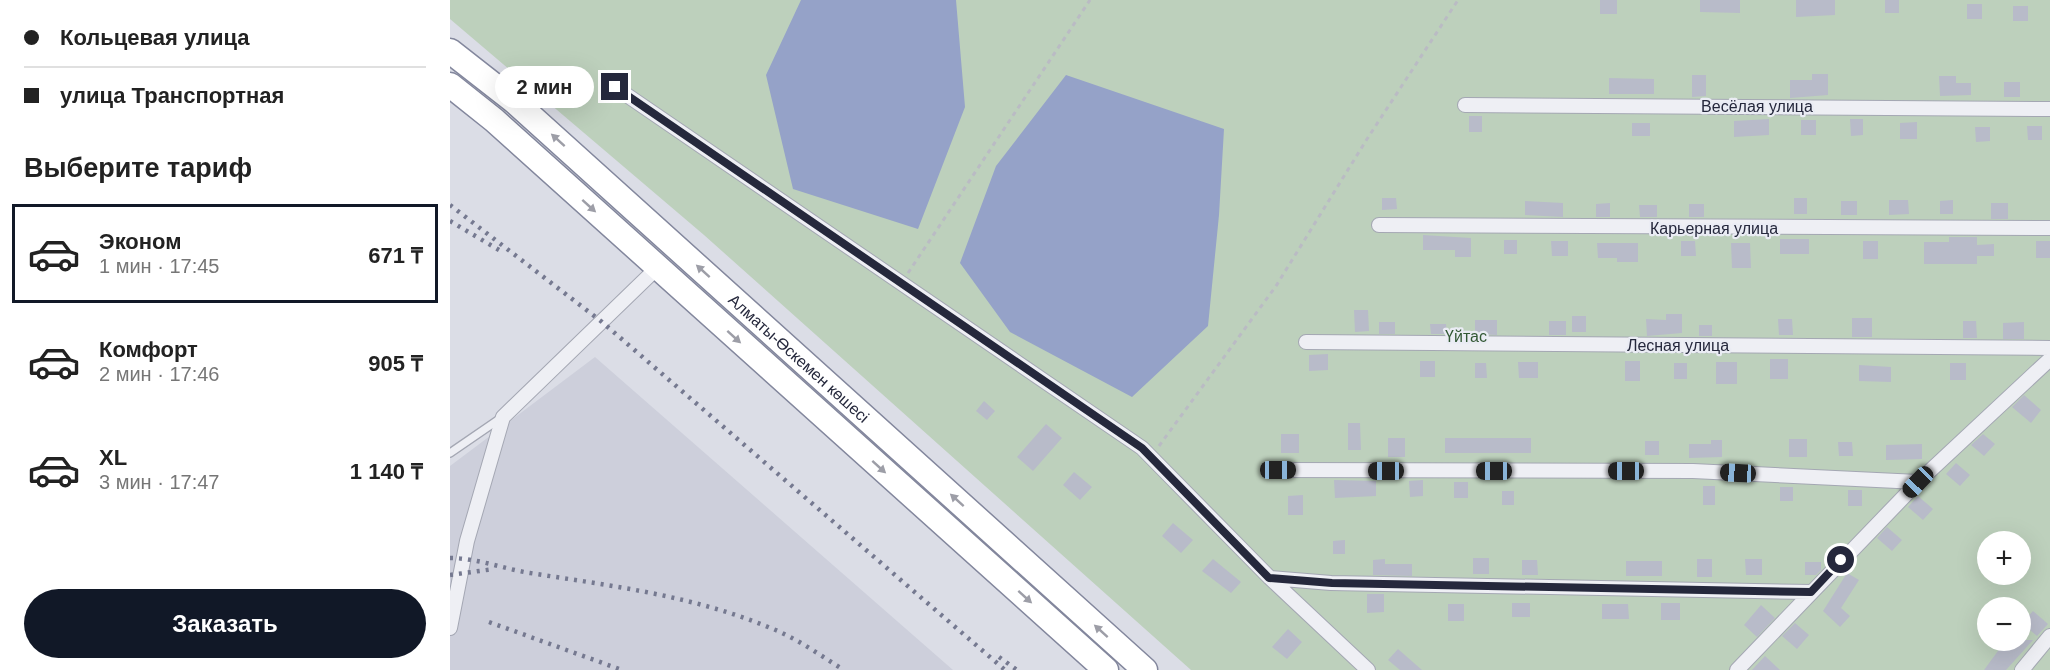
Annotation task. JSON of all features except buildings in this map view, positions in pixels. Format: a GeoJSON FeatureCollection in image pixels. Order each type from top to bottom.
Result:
{"type":"FeatureCollection","features":[{"type":"Feature","properties":{"kind":"highway","name":"Алматы-Өскемен көшесі"},"geometry":{"type":"LineString","coordinates":[[450,51],[514,101],[1145,670]]}},
{"type":"Feature","properties":{"kind":"highway","name":"Алматы-Өскемен көшесі"},"geometry":{"type":"LineString","coordinates":[[450,85],[494,120],[1106,670]]}},
{"type":"Feature","properties":{"kind":"street"},"geometry":{"type":"LineString","coordinates":[[615,87],[1142,448],[1269,578],[1368,670]]}},
{"type":"Feature","properties":{"kind":"street","name":"Весёлая улица"},"geometry":{"type":"LineString","coordinates":[[1465,105],[2050,109]]}},
{"type":"Feature","properties":{"kind":"street","name":"Карьерная улица"},"geometry":{"type":"LineString","coordinates":[[1379,225],[2050,228]]}},
{"type":"Feature","properties":{"kind":"street"},"geometry":{"type":"LineString","coordinates":[[450,628],[467,542],[503,417],[657,268]]}},
{"type":"Feature","properties":{"kind":"street","name":"Лесная улица"},"geometry":{"type":"LineString","coordinates":[[1306,342],[2050,348]]}},
{"type":"Feature","properties":{"kind":"street"},"geometry":{"type":"LineString","coordinates":[[1737,670],[1918,482],[2050,359]]}},
{"type":"Feature","properties":{"kind":"street"},"geometry":{"type":"LineString","coordinates":[[1278,470],[1693,471],[1918,482]]}},
{"type":"Feature","properties":{"kind":"street"},"geometry":{"type":"LineString","coordinates":[[1269,578],[1332,583],[1811,592]]}},
{"type":"Feature","properties":{"kind":"street"},"geometry":{"type":"LineString","coordinates":[[2022,670],[2050,636]]}},
{"type":"Feature","properties":{"kind":"lane"},"geometry":{"type":"LineString","coordinates":[[450,453],[503,417]]}},
{"type":"Feature","properties":{"kind":"path"},"geometry":{"type":"LineString","coordinates":[[901,284],[1090,0]]}},
{"type":"Feature","properties":{"kind":"path"},"geometry":{"type":"LineString","coordinates":[[1150,457],[1276,286],[1367,139],[1458,0]]}},
{"type":"Feature","properties":{"kind":"shaded area"},"geometry":{"type":"Polygon","coordinates":[[[595,357],[953,670],[450,670],[450,466],[595,357]]]}},
{"type":"Feature","properties":{"kind":"green space","name":"Үйтас"},"geometry":{"type":"Polygon","coordinates":[[[450,0],[2050,0],[2050,670],[1191,670],[704,235],[450,19],[450,0]]]}},
{"type":"Feature","properties":{"kind":"water"},"geometry":{"type":"Polygon","coordinates":[[[801,0],[956,0],[965,107],[918,229],[793,189],[766,75],[801,0]]]}},
{"type":"Feature","properties":{"kind":"water"},"geometry":{"type":"Polygon","coordinates":[[[1066,75],[1224,129],[1219,215],[1208,326],[1132,397],[1010,332],[960,263],[996,166],[1066,75]]]}},
{"type":"Feature","properties":{"kind":"railway"},"geometry":{"type":"LineString","coordinates":[[450,205],[602,322],[1005,670]]}},
{"type":"Feature","properties":{"kind":"railway"},"geometry":{"type":"LineString","coordinates":[[450,221],[499,250]]}},
{"type":"Feature","properties":{"kind":"railway"},"geometry":{"type":"LineString","coordinates":[[450,558],[623,588],[714,608],[782,633],[844,670]]}},
{"type":"Feature","properties":{"kind":"railway"},"geometry":{"type":"LineString","coordinates":[[450,575],[494,569]]}},
{"type":"Feature","properties":{"kind":"railway"},"geometry":{"type":"LineString","coordinates":[[489,622],[622,670]]}},
{"type":"Feature","properties":{"kind":"railway"},"geometry":{"type":"LineString","coordinates":[[999,657],[1017,670]]}},
{"type":"Feature","properties":{"kind":"route"},"geometry":{"type":"LineString","coordinates":[[615,87],[1142,448],[1269,578],[1332,583],[1811,592],[1841,560]]}}]}
